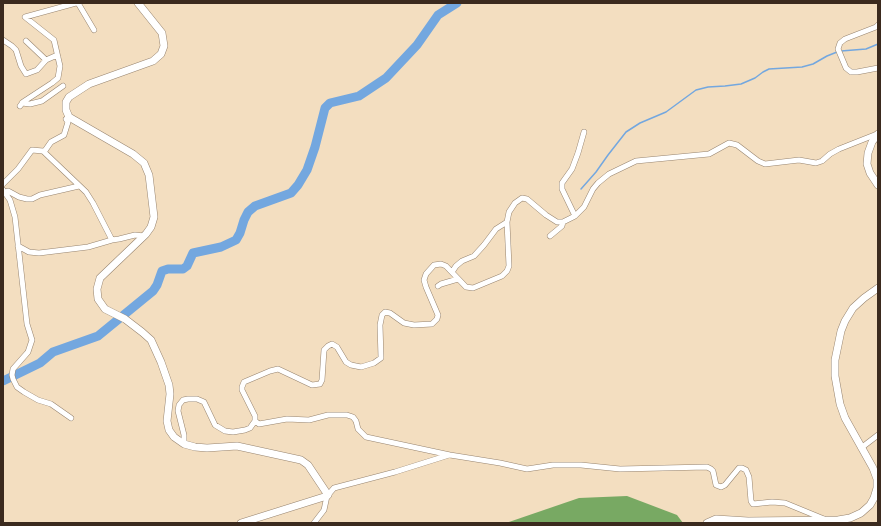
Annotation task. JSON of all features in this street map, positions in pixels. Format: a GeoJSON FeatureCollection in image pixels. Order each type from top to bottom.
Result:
{"type":"FeatureCollection","features":[{"type":"Feature","properties":{"kind":"main road"},"geometry":{"type":"LineString","coordinates":[[138,3],[162,33],[164,46],[161,54],[153,61],[109,76],[83,87],[69,97],[66,102],[66,110],[69,117],[133,154],[144,163],[149,175],[154,216],[151,227],[144,236],[100,278],[97,289],[98,299],[106,309],[122,318],[151,340],[169,385],[170,394],[167,421],[169,430],[174,437],[184,444],[195,447],[207,448],[237,446],[301,460],[308,465],[327,496],[241,523]]}},
{"type":"Feature","properties":{"kind":"main road"},"geometry":{"type":"LineString","coordinates":[[878,134],[872,142],[868,153],[867,164],[870,173],[878,185]]}},
{"type":"Feature","properties":{"kind":"main road"},"geometry":{"type":"LineString","coordinates":[[707,523],[716,519],[748,521],[826,520],[850,518],[861,513],[870,505],[877,488],[877,479],[873,468],[845,418],[840,404],[835,376],[835,360],[841,331],[845,320],[858,303],[878,288]]}},
{"type":"Feature","properties":{"kind":"street"},"geometry":{"type":"LineString","coordinates":[[63,86],[42,100],[21,105],[58,78],[60,66],[54,40],[25,17],[77,3],[94,30]]}},
{"type":"Feature","properties":{"kind":"street"},"geometry":{"type":"LineString","coordinates":[[878,25],[845,39],[840,43],[838,49],[846,68],[851,72],[878,68]]}},
{"type":"Feature","properties":{"kind":"street"},"geometry":{"type":"LineString","coordinates":[[3,40],[16,50],[21,66],[26,74],[37,70],[46,60],[55,56],[58,57]]}},
{"type":"Feature","properties":{"kind":"street"},"geometry":{"type":"LineString","coordinates":[[26,41],[46,60]]}},
{"type":"Feature","properties":{"kind":"street"},"geometry":{"type":"LineString","coordinates":[[44,152],[51,142],[64,134],[68,122],[66,119]]}},
{"type":"Feature","properties":{"kind":"street"},"geometry":{"type":"LineString","coordinates":[[574,216],[562,189],[562,183],[572,169],[584,132]]}},
{"type":"Feature","properties":{"kind":"street"},"geometry":{"type":"LineString","coordinates":[[184,444],[184,435],[178,411],[179,405],[183,400],[197,399],[204,402],[215,425],[225,431],[233,432],[244,430],[250,428],[255,421],[255,416],[242,390],[244,382],[278,369],[312,385],[320,384],[322,380],[324,350],[332,344],[337,347],[346,362],[351,365],[361,367],[374,363],[381,358],[380,325],[382,315],[385,312],[390,313],[404,323],[414,325],[432,324],[437,319],[438,315],[424,280],[426,274],[434,265],[440,264],[446,266],[466,287],[473,288],[502,276],[507,271],[509,266],[507,222],[509,212],[515,203],[522,198],[527,199],[557,222],[563,222],[574,216],[584,207],[593,189],[598,183],[609,174],[636,161],[709,154],[729,142],[738,145],[758,161],[765,164],[800,160],[816,163],[822,161],[830,154],[840,149],[878,134]]}},
{"type":"Feature","properties":{"kind":"street"},"geometry":{"type":"LineString","coordinates":[[3,184],[18,169],[32,150],[44,152],[86,192],[112,240]]}},
{"type":"Feature","properties":{"kind":"street"},"geometry":{"type":"LineString","coordinates":[[4,192],[8,191],[19,197],[32,199],[40,195],[79,186]]}},
{"type":"Feature","properties":{"kind":"street"},"geometry":{"type":"LineString","coordinates":[[4,192],[10,200],[15,216],[27,324],[32,340],[28,352],[15,366],[13,377],[17,387],[24,392],[38,400],[51,404],[71,418]]}},
{"type":"Feature","properties":{"kind":"street"},"geometry":{"type":"LineString","coordinates":[[452,272],[456,266],[474,256],[496,229],[507,222]]}},
{"type":"Feature","properties":{"kind":"street"},"geometry":{"type":"LineString","coordinates":[[550,236],[562,226],[563,222]]}},
{"type":"Feature","properties":{"kind":"street"},"geometry":{"type":"LineString","coordinates":[[18,246],[29,252],[39,253],[88,246],[135,235],[144,236]]}},
{"type":"Feature","properties":{"kind":"street"},"geometry":{"type":"LineString","coordinates":[[438,286],[458,279]]}},
{"type":"Feature","properties":{"kind":"street"},"geometry":{"type":"LineString","coordinates":[[255,421],[259,424],[287,419],[309,420],[328,414],[347,414],[356,421],[358,429],[366,436],[450,455],[527,469],[553,465],[581,465],[620,469],[707,468],[711,469],[713,472],[716,485],[721,487],[725,486],[739,468],[742,468],[746,470],[749,478],[751,502],[753,504],[772,502],[785,503],[826,520]]}},
{"type":"Feature","properties":{"kind":"street"},"geometry":{"type":"LineString","coordinates":[[861,448],[878,435]]}},
{"type":"Feature","properties":{"kind":"street"},"geometry":{"type":"LineString","coordinates":[[314,523],[324,510],[327,496],[334,488],[395,472],[450,455]]}},
{"type":"Feature","properties":{"kind":"green space"},"geometry":{"type":"Polygon","coordinates":[[[627,496],[677,515],[683,523],[506,523],[579,498],[627,496]]]}},
{"type":"Feature","properties":{"kind":"waterway"},"geometry":{"type":"LineString","coordinates":[[3,381],[40,363],[53,352],[98,336],[153,291],[162,271],[168,269],[183,269],[187,266],[193,253],[221,247],[236,240],[248,212],[255,206],[291,193],[298,185],[307,170],[315,147],[325,108],[330,103],[359,96],[386,78],[417,45],[438,15],[457,3]]}},
{"type":"Feature","properties":{"kind":"waterway"},"geometry":{"type":"LineString","coordinates":[[841,51],[866,49],[878,44]]}},
{"type":"Feature","properties":{"kind":"waterway"},"geometry":{"type":"LineString","coordinates":[[581,189],[596,172],[626,132],[640,123],[666,112],[696,90],[708,87],[741,84],[755,78],[769,69],[802,67],[813,64],[837,52]]}}]}
